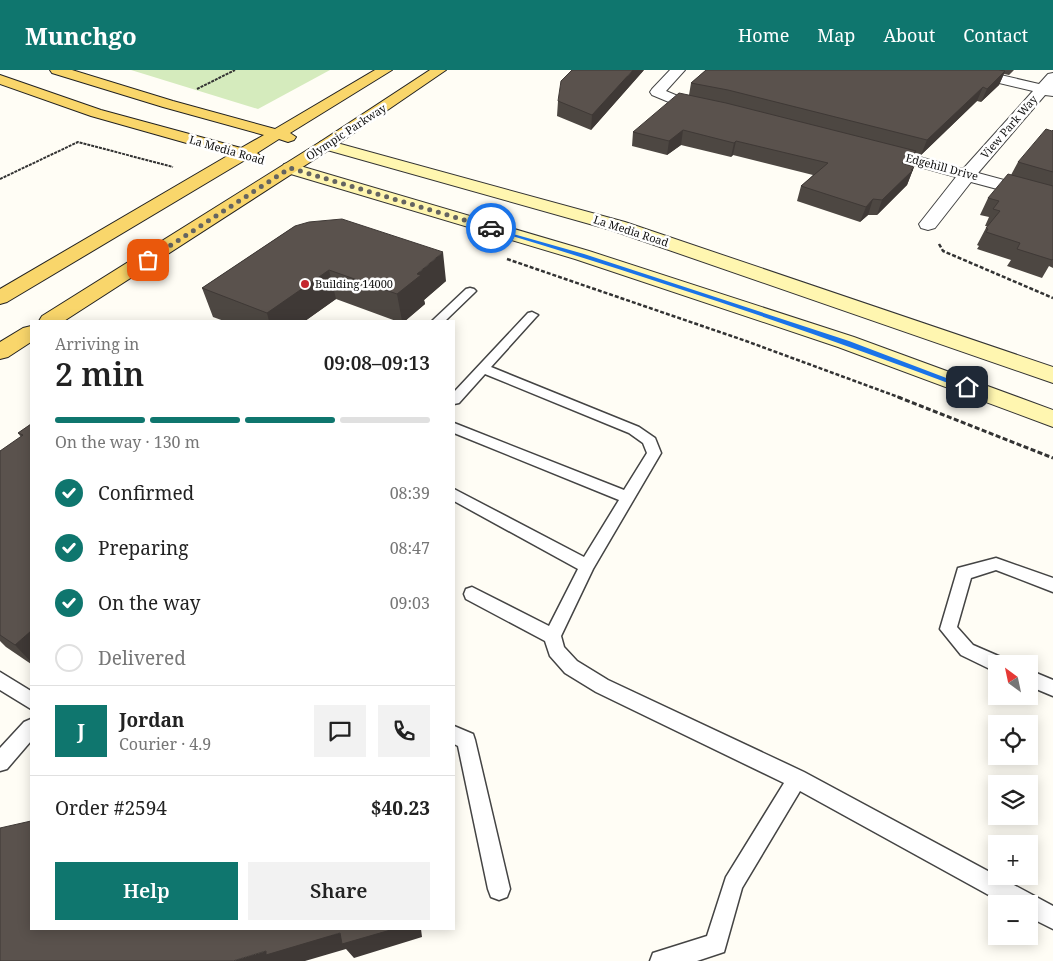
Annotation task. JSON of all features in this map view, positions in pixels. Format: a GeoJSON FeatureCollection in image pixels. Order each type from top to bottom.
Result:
{"type":"FeatureCollection","features":[{"type":"Feature","properties":{"kind":"main road","name":"La Media Road"},"geometry":{"type":"LineString","coordinates":[[56,70],[276,134],[326,145],[618,226],[1053,375]]}},
{"type":"Feature","properties":{"kind":"main road"},"geometry":{"type":"LineString","coordinates":[[0,298],[385,70]]}},
{"type":"Feature","properties":{"kind":"main road","name":"Olympic Parkway"},"geometry":{"type":"LineString","coordinates":[[52,320],[326,145],[439,70]]}},
{"type":"Feature","properties":{"kind":"main road","name":"La Media Road"},"geometry":{"type":"LineString","coordinates":[[0,79],[96,113],[243,154],[582,255],[846,342],[1053,419]]}},
{"type":"Feature","properties":{"kind":"main road"},"geometry":{"type":"LineString","coordinates":[[0,352],[30,334]]}},
{"type":"Feature","properties":{"kind":"street"},"geometry":{"type":"LineString","coordinates":[[678,70],[657,92],[681,102],[725,111]]}},
{"type":"Feature","properties":{"kind":"street"},"geometry":{"type":"LineString","coordinates":[[962,70],[1047,91]]}},
{"type":"Feature","properties":{"kind":"street","name":"View Park Way"},"geometry":{"type":"LineString","coordinates":[[928,224],[968,174],[1047,91],[1053,77]]}},
{"type":"Feature","properties":{"kind":"street","name":"Edgehill Drive"},"geometry":{"type":"LineString","coordinates":[[865,147],[1053,199]]}},
{"type":"Feature","properties":{"kind":"lane"},"geometry":{"type":"LineString","coordinates":[[439,320],[470,291]]}},
{"type":"Feature","properties":{"kind":"lane"},"geometry":{"type":"LineString","coordinates":[[455,399],[532,315]]}},
{"type":"Feature","properties":{"kind":"lane"},"geometry":{"type":"LineString","coordinates":[[483,368],[634,430],[653,444],[654,453],[587,566],[552,636],[556,651],[571,667],[602,686],[797,779],[1011,895]]}},
{"type":"Feature","properties":{"kind":"lane"},"geometry":{"type":"LineString","coordinates":[[455,428],[629,498]]}},
{"type":"Feature","properties":{"kind":"lane"},"geometry":{"type":"LineString","coordinates":[[455,495],[587,566]]}},
{"type":"Feature","properties":{"kind":"lane"},"geometry":{"type":"LineString","coordinates":[[988,660],[966,650],[948,629],[964,573],[996,564],[1053,585]]}},
{"type":"Feature","properties":{"kind":"lane"},"geometry":{"type":"LineString","coordinates":[[472,594],[552,636]]}},
{"type":"Feature","properties":{"kind":"lane"},"geometry":{"type":"LineString","coordinates":[[0,680],[30,700]]}},
{"type":"Feature","properties":{"kind":"lane"},"geometry":{"type":"LineString","coordinates":[[1038,682],[1053,688]]}},
{"type":"Feature","properties":{"kind":"lane"},"geometry":{"type":"LineString","coordinates":[[0,762],[30,729]]}},
{"type":"Feature","properties":{"kind":"lane"},"geometry":{"type":"LineString","coordinates":[[455,735],[466,740],[499,889]]}},
{"type":"Feature","properties":{"kind":"lane"},"geometry":{"type":"LineString","coordinates":[[660,961],[716,944],[733,884],[797,779]]}},
{"type":"Feature","properties":{"kind":"lane"},"geometry":{"type":"LineString","coordinates":[[1038,910],[1053,918]]}},
{"type":"Feature","properties":{"kind":"path"},"geometry":{"type":"LineString","coordinates":[[191,92],[235,70]]}},
{"type":"Feature","properties":{"kind":"path"},"geometry":{"type":"LineString","coordinates":[[0,179],[78,142],[180,169]]}},
{"type":"Feature","properties":{"kind":"path"},"geometry":{"type":"LineString","coordinates":[[928,224],[943,251],[1053,298]]}},
{"type":"Feature","properties":{"kind":"path"},"geometry":{"type":"LineString","coordinates":[[505,259],[772,350],[878,389],[1053,458]]}},
{"type":"Feature","properties":{"kind":"green space"},"geometry":{"type":"Polygon","coordinates":[[[131,70],[330,70],[258,109],[131,70]]]}},
{"type":"Feature","properties":{"kind":"building"},"geometry":{"type":"Polygon","coordinates":[[[572,70],[633,70],[592,115],[558,101],[561,81],[572,70]]]}},
{"type":"Feature","properties":{"kind":"building"},"geometry":{"type":"Polygon","coordinates":[[[706,70],[1005,71],[987,89],[983,87],[927,140],[728,90],[691,83],[706,70]]]}},
{"type":"Feature","properties":{"kind":"building"},"geometry":{"type":"Polygon","coordinates":[[[679,93],[916,151],[902,163],[914,167],[882,200],[873,199],[866,207],[801,186],[828,163],[683,130],[669,141],[633,132],[679,93]]]}},
{"type":"Feature","properties":{"kind":"building"},"geometry":{"type":"Polygon","coordinates":[[[1046,129],[1053,130],[1053,172],[1018,162],[1046,129]]]}},
{"type":"Feature","properties":{"kind":"building"},"geometry":{"type":"Polygon","coordinates":[[[1008,174],[1053,186],[1052,260],[1017,249],[1020,243],[986,232],[988,229],[986,228],[1000,211],[993,209],[999,201],[988,198],[1008,174]]]}},
{"type":"Feature","properties":{"kind":"building"},"geometry":{"type":"Polygon","coordinates":[[[342,219],[443,252],[417,274],[421,275],[397,294],[329,270],[267,313],[202,288],[295,226],[309,222],[342,219]]]}},
{"type":"Feature","properties":{"kind":"building"},"geometry":{"type":"Polygon","coordinates":[[[30,425],[30,632],[15,645],[0,635],[0,451],[23,435],[18,433],[30,425]]]}},
{"type":"Feature","properties":{"kind":"building"},"geometry":{"type":"Polygon","coordinates":[[[30,821],[30,930],[391,930],[342,944],[340,933],[266,955],[266,951],[233,961],[0,961],[0,828],[30,821]]]}},
{"type":"Feature","properties":{"kind":"way so far"},"geometry":{"type":"LineString","coordinates":[[148,260],[290,168],[491,228]]}},
{"type":"Feature","properties":{"kind":"place","name":"Building 14000"},"geometry":{"type":"Point","coordinates":[305,284]}},
{"type":"Feature","properties":{"kind":"route"},"geometry":{"type":"LineString","coordinates":[[491,228],[582,255],[846,342],[967,387]]}}]}
